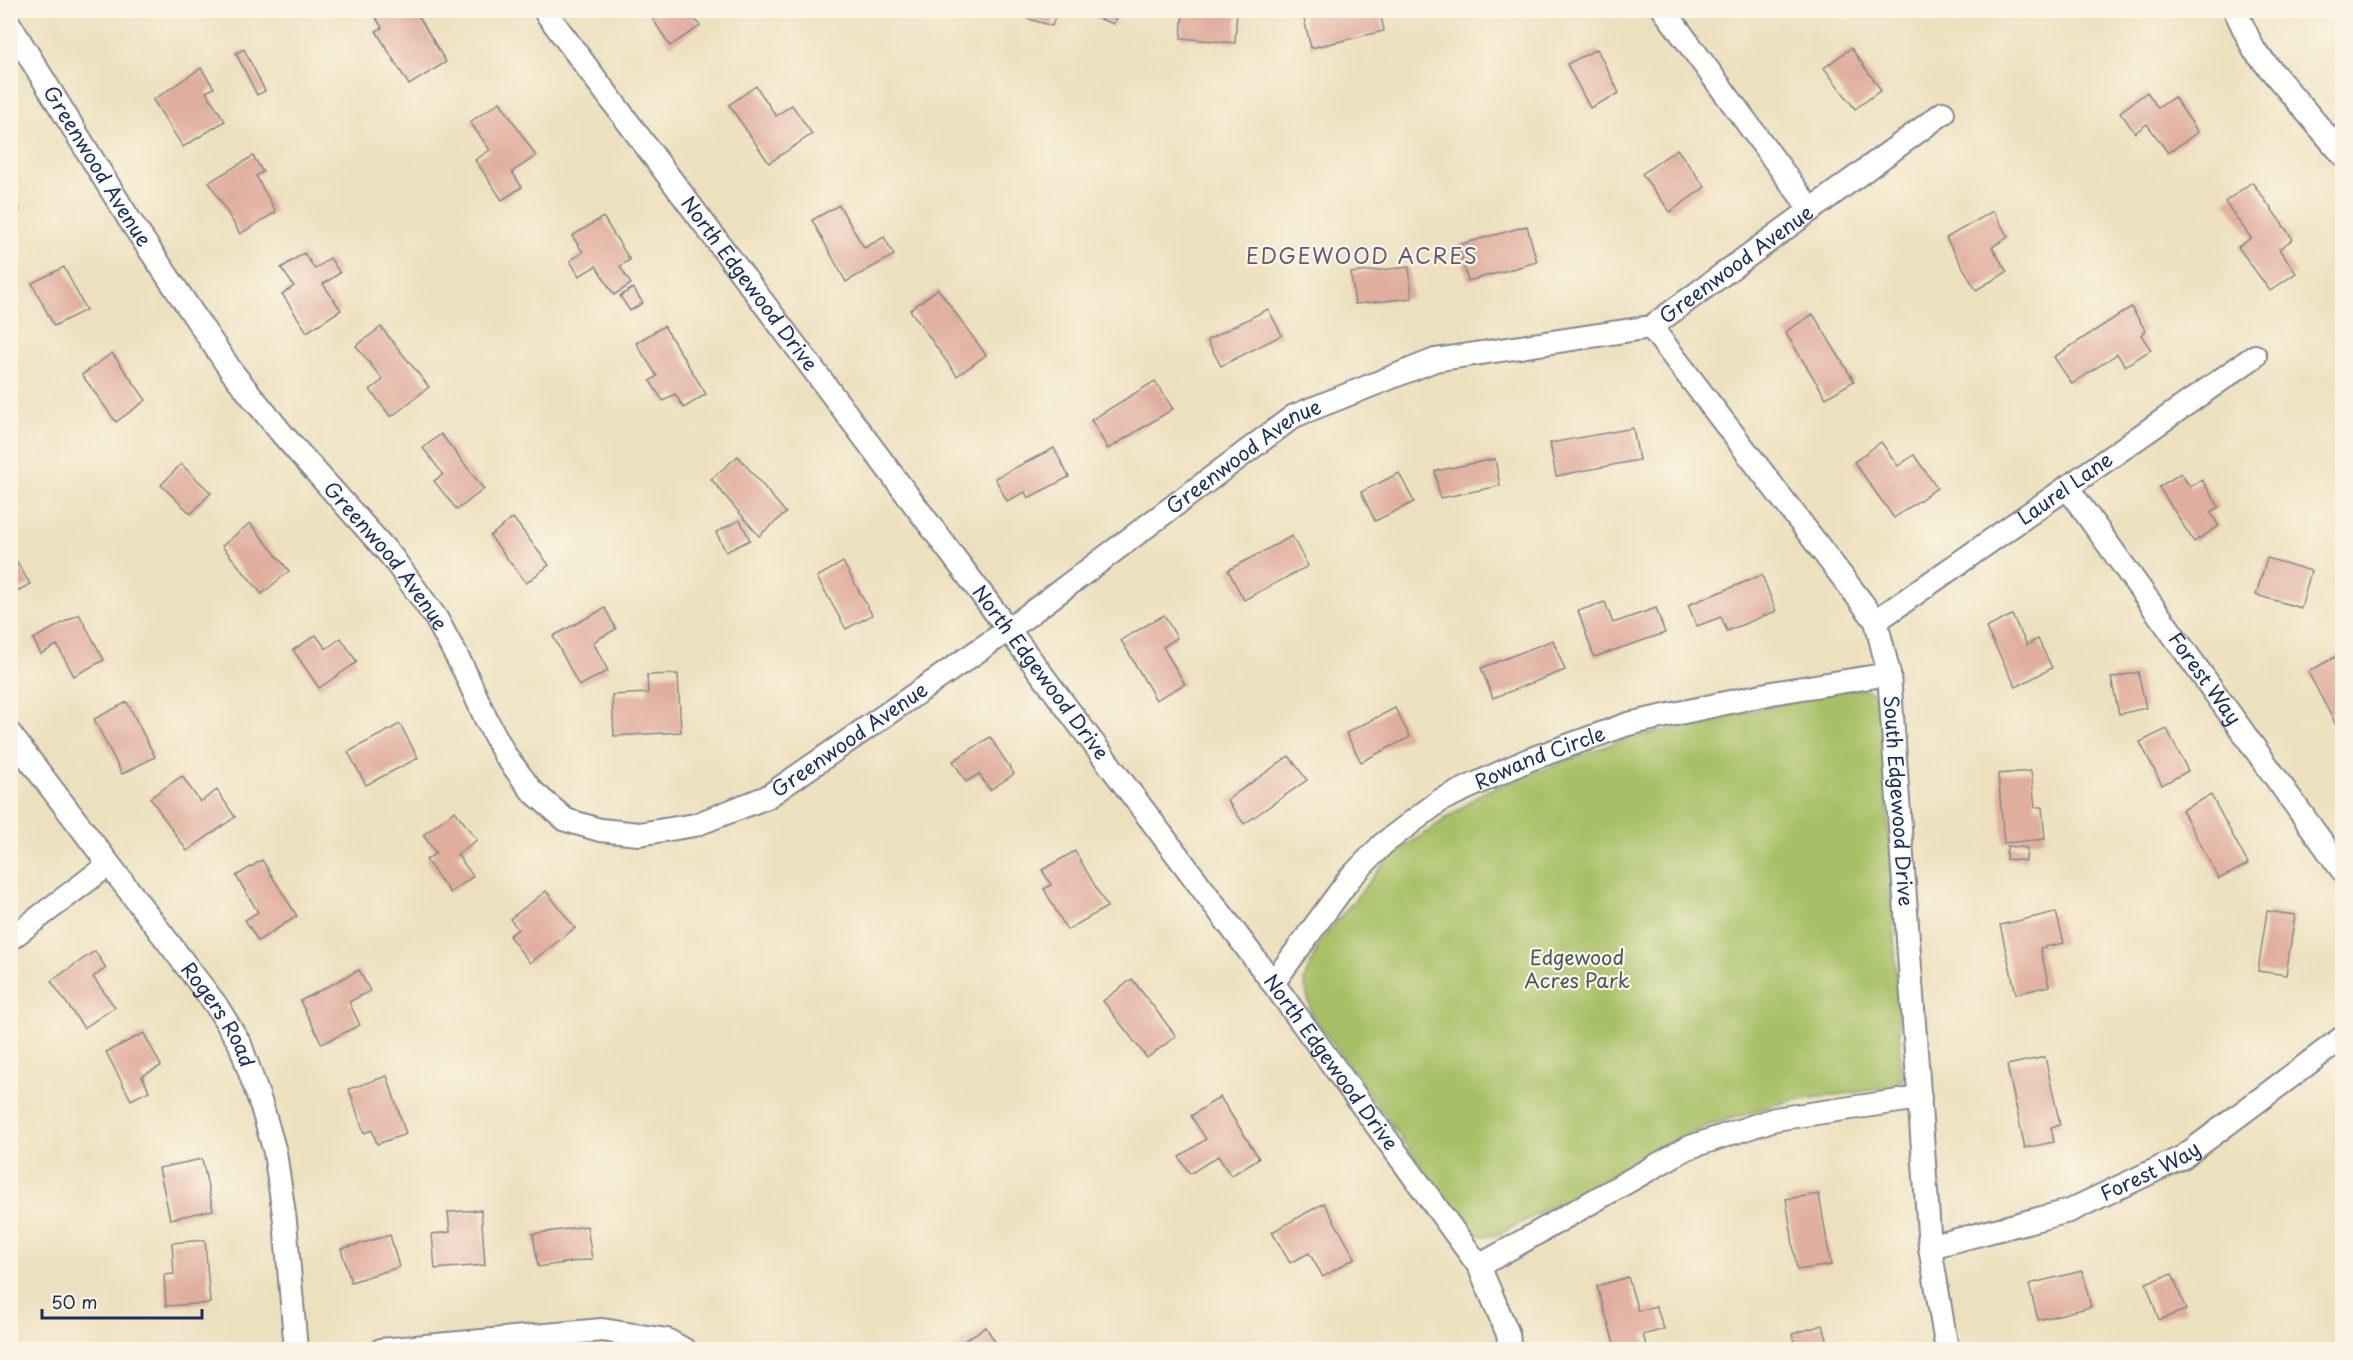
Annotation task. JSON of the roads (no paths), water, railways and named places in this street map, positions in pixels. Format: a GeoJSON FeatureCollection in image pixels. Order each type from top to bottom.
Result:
{"type":"FeatureCollection","features":[{"type":"Feature","properties":{"kind":"street","name":"North Edgewood Drive"},"geometry":{"type":"LineString","coordinates":[[544,10],[1273,983],[1479,1266],[1508,1334],[1510,1350]]}},
{"type":"Feature","properties":{"kind":"street"},"geometry":{"type":"LineString","coordinates":[[1664,10],[1811,210]]}},
{"type":"Feature","properties":{"kind":"street"},"geometry":{"type":"LineString","coordinates":[[2235,10],[2254,50],[2343,154]]}},
{"type":"Feature","properties":{"kind":"street","name":"Greenwood Avenue"},"geometry":{"type":"LineString","coordinates":[[10,25],[129,219],[232,372],[283,435],[392,557],[436,618],[505,755],[532,791],[566,819],[600,830],[639,834],[695,825],[767,797],[1008,630],[1294,416],[1435,360],[1651,327],[1943,113]]}},
{"type":"Feature","properties":{"kind":"street","name":"South Edgewood Drive"},"geometry":{"type":"LineString","coordinates":[[1651,327],[1876,621],[1889,674],[1930,1246],[1947,1350]]}},
{"type":"Feature","properties":{"kind":"street","name":"Laurel Lane"},"geometry":{"type":"LineString","coordinates":[[1876,621],[2255,356]]}},
{"type":"Feature","properties":{"kind":"street","name":"Forest Way"},"geometry":{"type":"LineString","coordinates":[[2067,487],[2343,870]]}},
{"type":"Feature","properties":{"kind":"street","name":"Rowand Circle"},"geometry":{"type":"LineString","coordinates":[[1273,983],[1350,878],[1383,844],[1441,800],[1528,760],[1628,723],[1773,693],[1889,674]]}},
{"type":"Feature","properties":{"kind":"street","name":"Rogers Road"},"geometry":{"type":"LineString","coordinates":[[10,734],[216,1005],[240,1044],[262,1107],[274,1152],[285,1221],[296,1350]]}},
{"type":"Feature","properties":{"kind":"street"},"geometry":{"type":"LineString","coordinates":[[10,939],[108,865]]}},
{"type":"Feature","properties":{"kind":"street","name":"Forest Way"},"geometry":{"type":"LineString","coordinates":[[1930,1246],[2069,1211],[2183,1157],[2343,1038]]}},
{"type":"Feature","properties":{"kind":"street"},"geometry":{"type":"LineString","coordinates":[[1479,1266],[1687,1148],[1775,1119],[1920,1098]]}},
{"type":"Feature","properties":{"kind":"street"},"geometry":{"type":"LineString","coordinates":[[381,1350],[602,1330],[667,1340],[685,1350]]}},
{"type":"Feature","properties":{"kind":"district","name":"EDGEWOOD ACRES"},"geometry":{"type":"Point","coordinates":[1362,257]}},
{"type":"Feature","properties":{"kind":"park label","name":"Edgewood Acres Park"},"geometry":{"type":"Point","coordinates":[1577,970]}}]}
